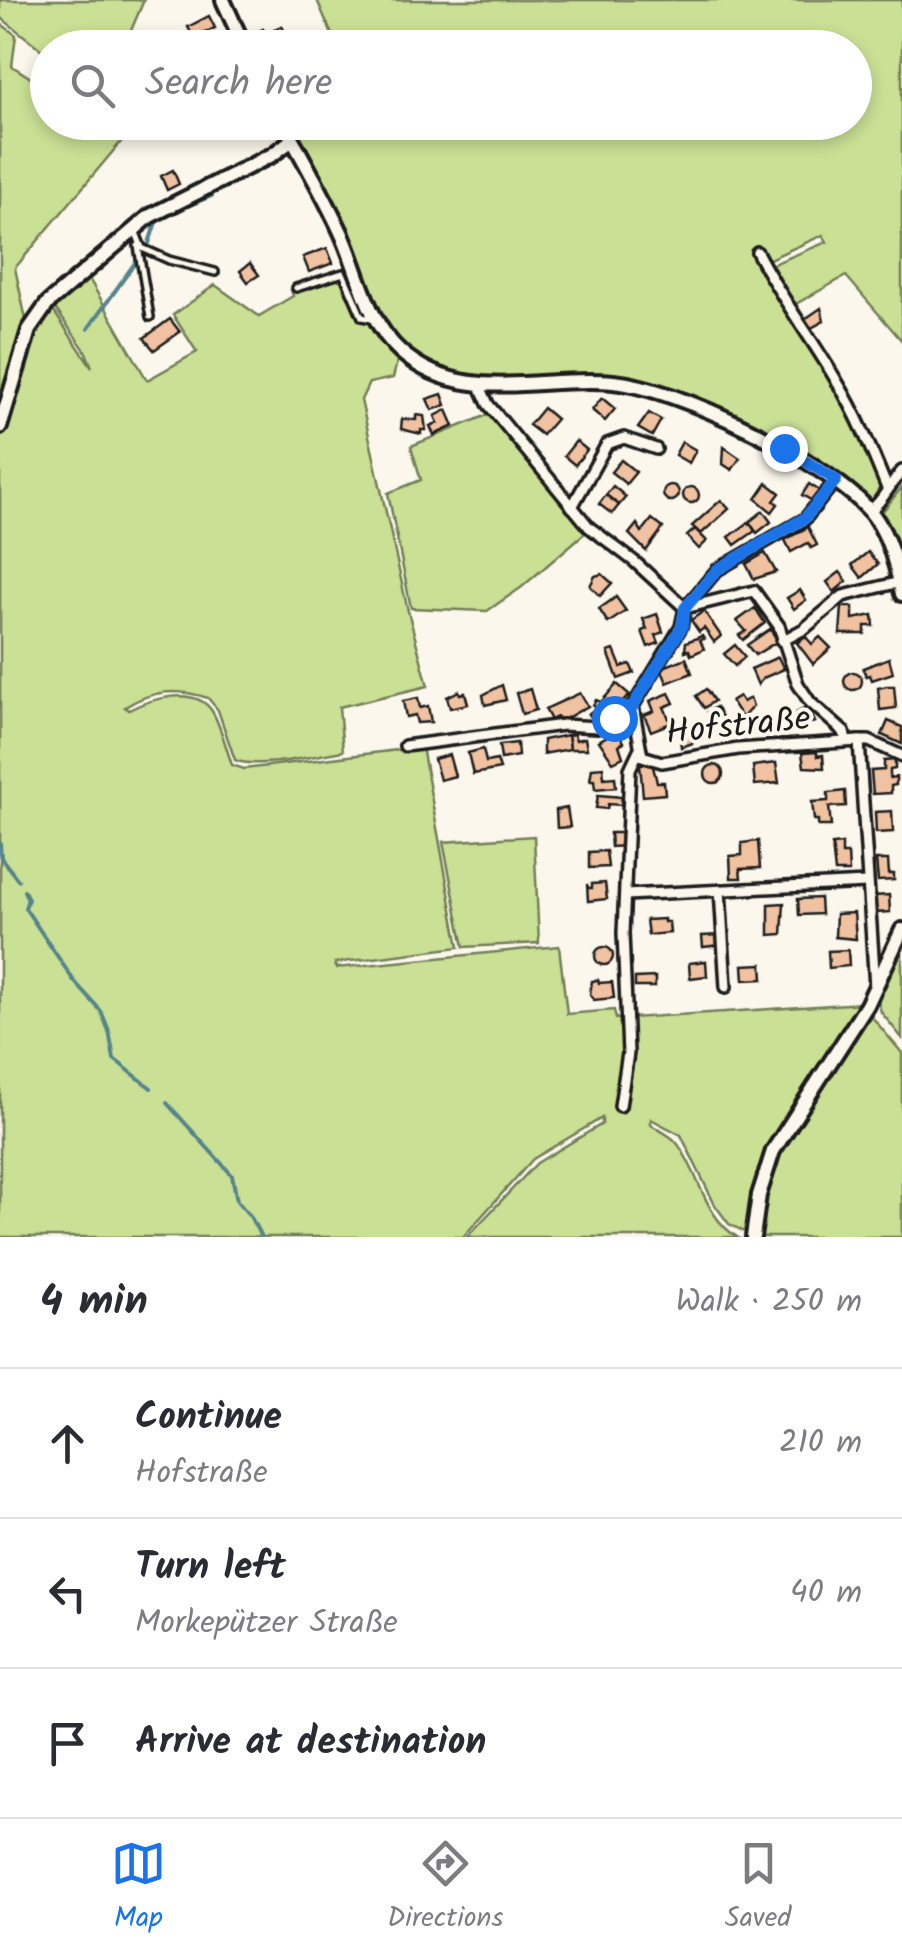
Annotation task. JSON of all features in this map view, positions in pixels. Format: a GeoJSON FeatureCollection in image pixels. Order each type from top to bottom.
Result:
{"type":"FeatureCollection","features":[{"type":"Feature","properties":{"kind":"street"},"geometry":{"type":"LineString","coordinates":[[223,0],[237,30]]}},
{"type":"Feature","properties":{"kind":"street"},"geometry":{"type":"LineString","coordinates":[[0,427],[29,330],[54,297],[134,228],[174,202],[272,155],[292,140],[342,234],[377,320],[401,352],[431,372],[461,384],[480,386],[614,382],[664,393],[757,434],[836,480],[870,511],[887,542],[901,588],[842,596],[804,629],[782,640]]}},
{"type":"Feature","properties":{"kind":"street"},"geometry":{"type":"LineString","coordinates":[[758,252],[837,381],[887,488]]}},
{"type":"Feature","properties":{"kind":"street"},"geometry":{"type":"LineString","coordinates":[[480,386],[488,404],[589,528],[685,608],[754,590],[779,626],[798,684],[810,702],[844,732],[846,741]]}},
{"type":"Feature","properties":{"kind":"street"},"geometry":{"type":"LineString","coordinates":[[572,506],[607,444],[624,438],[656,449]]}},
{"type":"Feature","properties":{"kind":"street"},"geometry":{"type":"LineString","coordinates":[[870,511],[902,472]]}},
{"type":"Feature","properties":{"kind":"street","name":"Hofstraße"},"geometry":{"type":"LineString","coordinates":[[836,480],[805,518],[717,570],[685,608],[682,627],[633,706],[639,750],[647,759],[662,762],[738,750],[869,741],[902,756]]}},
{"type":"Feature","properties":{"kind":"street"},"geometry":{"type":"LineString","coordinates":[[405,746],[563,725],[598,727],[633,706]]}},
{"type":"Feature","properties":{"kind":"street"},"geometry":{"type":"LineString","coordinates":[[858,741],[876,991]]}},
{"type":"Feature","properties":{"kind":"street"},"geometry":{"type":"LineString","coordinates":[[620,1106],[628,1054],[624,933],[630,769],[639,750]]}},
{"type":"Feature","properties":{"kind":"street"},"geometry":{"type":"LineString","coordinates":[[626,894],[866,883]]}},
{"type":"Feature","properties":{"kind":"street"},"geometry":{"type":"LineString","coordinates":[[720,890],[726,987]]}},
{"type":"Feature","properties":{"kind":"street"},"geometry":{"type":"LineString","coordinates":[[753,1237],[759,1195],[772,1151],[876,991],[902,930]]}},
{"type":"Feature","properties":{"kind":"lane"},"geometry":{"type":"LineString","coordinates":[[134,228],[150,316]]}},
{"type":"Feature","properties":{"kind":"lane"},"geometry":{"type":"LineString","coordinates":[[138,244],[169,260],[216,272]]}},
{"type":"Feature","properties":{"kind":"lane"},"geometry":{"type":"LineString","coordinates":[[296,288],[343,273],[362,317],[377,320]]}},
{"type":"Feature","properties":{"kind":"green space"},"geometry":{"type":"Polygon","coordinates":[[[0,0],[144,0],[131,30],[30,30],[30,41],[0,17],[0,0]]]}},
{"type":"Feature","properties":{"kind":"green space"},"geometry":{"type":"Polygon","coordinates":[[[317,0],[902,0],[902,341],[846,276],[792,306],[768,266],[827,242],[823,235],[758,264],[830,378],[883,481],[871,503],[813,457],[752,425],[657,385],[612,376],[478,381],[427,362],[387,326],[298,140],[872,140],[872,30],[330,30],[317,0]]]}},
{"type":"Feature","properties":{"kind":"green space"},"geometry":{"type":"Polygon","coordinates":[[[0,23],[16,35],[12,66],[30,77],[30,140],[122,140],[15,268],[28,329],[26,360],[35,334],[52,309],[92,367],[85,350],[54,307],[88,277],[147,380],[197,352],[173,315],[215,285],[259,316],[293,296],[291,290],[332,278],[342,279],[360,317],[370,320],[398,358],[393,378],[369,383],[361,400],[428,686],[339,707],[343,751],[272,763],[235,760],[218,710],[208,698],[165,692],[125,707],[129,710],[172,697],[195,698],[212,711],[232,765],[244,769],[422,747],[459,947],[335,963],[336,968],[559,946],[567,1014],[614,1010],[616,1019],[864,1003],[768,1151],[749,1234],[729,1224],[715,1205],[681,1135],[651,1119],[651,1125],[677,1143],[709,1206],[737,1237],[467,1237],[537,1163],[602,1124],[602,1118],[533,1159],[463,1237],[0,1237],[0,23]]]}},
{"type":"Feature","properties":{"kind":"green space"},"geometry":{"type":"Polygon","coordinates":[[[490,414],[587,531],[522,587],[487,611],[411,608],[388,493],[421,480],[411,446],[490,414]]]}},
{"type":"Feature","properties":{"kind":"green space"},"geometry":{"type":"Polygon","coordinates":[[[902,487],[902,564],[879,516],[902,487]]]}},
{"type":"Feature","properties":{"kind":"green space"},"geometry":{"type":"Polygon","coordinates":[[[534,836],[539,943],[464,947],[443,842],[534,836]]]}},
{"type":"Feature","properties":{"kind":"green space"},"geometry":{"type":"Polygon","coordinates":[[[902,946],[902,1038],[881,1012],[876,993],[902,946]]]}},
{"type":"Feature","properties":{"kind":"green space"},"geometry":{"type":"Polygon","coordinates":[[[867,1011],[902,1053],[902,1237],[759,1237],[761,1196],[775,1153],[867,1011]]]}},
{"type":"Feature","properties":{"kind":"building"},"geometry":{"type":"Polygon","coordinates":[[[209,16],[215,28],[190,30],[188,27],[209,16]]]}},
{"type":"Feature","properties":{"kind":"building"},"geometry":{"type":"Polygon","coordinates":[[[173,170],[179,184],[167,190],[161,176],[173,170]]]}},
{"type":"Feature","properties":{"kind":"building"},"geometry":{"type":"Polygon","coordinates":[[[327,248],[333,263],[309,272],[303,257],[327,248]]]}},
{"type":"Feature","properties":{"kind":"building"},"geometry":{"type":"Polygon","coordinates":[[[250,263],[259,275],[248,282],[240,271],[250,263]]]}},
{"type":"Feature","properties":{"kind":"building"},"geometry":{"type":"Polygon","coordinates":[[[821,308],[824,321],[811,328],[805,319],[821,308]]]}},
{"type":"Feature","properties":{"kind":"building"},"geometry":{"type":"Polygon","coordinates":[[[170,319],[180,332],[154,350],[144,338],[170,319]]]}},
{"type":"Feature","properties":{"kind":"building"},"geometry":{"type":"Polygon","coordinates":[[[442,394],[446,405],[432,410],[427,399],[442,394]]]}},
{"type":"Feature","properties":{"kind":"building"},"geometry":{"type":"Polygon","coordinates":[[[602,398],[615,409],[605,421],[592,410],[602,398]]]}},
{"type":"Feature","properties":{"kind":"building"},"geometry":{"type":"Polygon","coordinates":[[[543,408],[556,419],[542,435],[529,425],[543,408]]]}},
{"type":"Feature","properties":{"kind":"building"},"geometry":{"type":"Polygon","coordinates":[[[447,410],[454,426],[434,435],[430,426],[438,423],[435,416],[447,410]]]}},
{"type":"Feature","properties":{"kind":"building"},"geometry":{"type":"Polygon","coordinates":[[[649,413],[661,420],[652,436],[638,428],[649,413]]]}},
{"type":"Feature","properties":{"kind":"building"},"geometry":{"type":"Polygon","coordinates":[[[416,415],[424,416],[426,430],[421,430],[421,434],[401,429],[402,419],[416,420],[416,415]]]}},
{"type":"Feature","properties":{"kind":"building"},"geometry":{"type":"Polygon","coordinates":[[[576,441],[587,450],[575,465],[564,456],[576,441]]]}},
{"type":"Feature","properties":{"kind":"building"},"geometry":{"type":"Polygon","coordinates":[[[682,442],[696,450],[689,463],[675,455],[682,442]]]}},
{"type":"Feature","properties":{"kind":"building"},"geometry":{"type":"Polygon","coordinates":[[[724,447],[740,458],[732,470],[723,464],[724,447]]]}},
{"type":"Feature","properties":{"kind":"building"},"geometry":{"type":"Polygon","coordinates":[[[621,460],[636,472],[626,484],[611,472],[621,460]]]}},
{"type":"Feature","properties":{"kind":"building"},"geometry":{"type":"Polygon","coordinates":[[[767,483],[780,493],[772,512],[756,499],[767,483]]]}},
{"type":"Feature","properties":{"kind":"building"},"geometry":{"type":"Polygon","coordinates":[[[809,484],[820,491],[813,501],[802,495],[809,484]]]}},
{"type":"Feature","properties":{"kind":"building"},"geometry":{"type":"Polygon","coordinates":[[[671,485],[679,493],[671,501],[663,493],[671,485]]]}},
{"type":"Feature","properties":{"kind":"building"},"geometry":{"type":"Polygon","coordinates":[[[613,486],[626,497],[619,505],[606,495],[613,486]]]}},
{"type":"Feature","properties":{"kind":"building"},"geometry":{"type":"Polygon","coordinates":[[[691,487],[699,495],[691,503],[683,495],[691,487]]]}},
{"type":"Feature","properties":{"kind":"building"},"geometry":{"type":"Polygon","coordinates":[[[606,495],[619,505],[612,514],[599,504],[606,495]]]}},
{"type":"Feature","properties":{"kind":"building"},"geometry":{"type":"Polygon","coordinates":[[[721,500],[729,509],[701,534],[692,526],[721,500]]]}},
{"type":"Feature","properties":{"kind":"building"},"geometry":{"type":"Polygon","coordinates":[[[763,511],[771,522],[757,533],[749,522],[763,511]]]}},
{"type":"Feature","properties":{"kind":"building"},"geometry":{"type":"Polygon","coordinates":[[[652,519],[663,528],[646,551],[629,534],[637,524],[642,532],[652,519]]]}},
{"type":"Feature","properties":{"kind":"building"},"geometry":{"type":"Polygon","coordinates":[[[749,522],[755,531],[735,545],[729,537],[749,522]]]}},
{"type":"Feature","properties":{"kind":"building"},"geometry":{"type":"Polygon","coordinates":[[[808,527],[817,545],[811,548],[808,543],[791,552],[785,540],[808,527]]]}},
{"type":"Feature","properties":{"kind":"building"},"geometry":{"type":"Polygon","coordinates":[[[695,529],[707,541],[699,549],[687,536],[695,529]]]}},
{"type":"Feature","properties":{"kind":"building"},"geometry":{"type":"Polygon","coordinates":[[[868,552],[878,564],[862,578],[852,565],[868,552]]]}},
{"type":"Feature","properties":{"kind":"building"},"geometry":{"type":"Polygon","coordinates":[[[765,553],[776,572],[754,579],[746,564],[765,553]]]}},
{"type":"Feature","properties":{"kind":"building"},"geometry":{"type":"Polygon","coordinates":[[[840,572],[847,581],[834,592],[827,582],[840,572]]]}},
{"type":"Feature","properties":{"kind":"building"},"geometry":{"type":"Polygon","coordinates":[[[602,574],[612,583],[600,596],[590,586],[595,576],[602,574]]]}},
{"type":"Feature","properties":{"kind":"building"},"geometry":{"type":"Polygon","coordinates":[[[800,590],[806,600],[794,609],[787,598],[800,590]]]}},
{"type":"Feature","properties":{"kind":"building"},"geometry":{"type":"Polygon","coordinates":[[[616,597],[626,611],[608,623],[599,609],[616,597]]]}},
{"type":"Feature","properties":{"kind":"building"},"geometry":{"type":"Polygon","coordinates":[[[842,607],[853,607],[853,619],[873,615],[874,626],[865,626],[865,634],[840,634],[842,607]]]}},
{"type":"Feature","properties":{"kind":"building"},"geometry":{"type":"Polygon","coordinates":[[[755,608],[765,623],[743,640],[739,635],[746,631],[737,621],[755,608]]]}},
{"type":"Feature","properties":{"kind":"building"},"geometry":{"type":"Polygon","coordinates":[[[704,611],[721,636],[714,642],[704,628],[699,632],[691,620],[704,611]]]}},
{"type":"Feature","properties":{"kind":"building"},"geometry":{"type":"Polygon","coordinates":[[[657,614],[663,632],[656,635],[659,643],[648,647],[642,631],[647,629],[643,619],[657,614]]]}},
{"type":"Feature","properties":{"kind":"building"},"geometry":{"type":"Polygon","coordinates":[[[770,629],[778,641],[755,655],[747,645],[770,629]]]}},
{"type":"Feature","properties":{"kind":"building"},"geometry":{"type":"Polygon","coordinates":[[[702,636],[704,649],[691,655],[689,650],[685,651],[686,642],[702,636]]]}},
{"type":"Feature","properties":{"kind":"building"},"geometry":{"type":"Polygon","coordinates":[[[805,636],[812,644],[820,637],[831,648],[813,664],[797,643],[805,636]]]}},
{"type":"Feature","properties":{"kind":"building"},"geometry":{"type":"Polygon","coordinates":[[[735,645],[745,657],[735,666],[724,654],[735,645]]]}},
{"type":"Feature","properties":{"kind":"building"},"geometry":{"type":"Polygon","coordinates":[[[614,650],[621,667],[630,664],[634,673],[618,679],[608,652],[614,650]]]}},
{"type":"Feature","properties":{"kind":"building"},"geometry":{"type":"Polygon","coordinates":[[[778,657],[784,669],[763,678],[758,685],[751,669],[778,657]]]}},
{"type":"Feature","properties":{"kind":"building"},"geometry":{"type":"Polygon","coordinates":[[[686,658],[692,673],[667,683],[661,668],[686,658]]]}},
{"type":"Feature","properties":{"kind":"building"},"geometry":{"type":"Polygon","coordinates":[[[889,658],[893,673],[872,680],[870,675],[866,676],[863,668],[889,658]]]}},
{"type":"Feature","properties":{"kind":"building"},"geometry":{"type":"Polygon","coordinates":[[[853,672],[862,681],[853,690],[844,681],[853,672]]]}},
{"type":"Feature","properties":{"kind":"building"},"geometry":{"type":"Polygon","coordinates":[[[617,684],[630,695],[596,721],[588,714],[596,708],[593,705],[596,700],[601,702],[617,684]]]}},
{"type":"Feature","properties":{"kind":"building"},"geometry":{"type":"Polygon","coordinates":[[[502,685],[506,700],[485,705],[483,695],[502,685]]]}},
{"type":"Feature","properties":{"kind":"building"},"geometry":{"type":"Polygon","coordinates":[[[894,686],[896,708],[880,710],[878,688],[894,686]]]}},
{"type":"Feature","properties":{"kind":"building"},"geometry":{"type":"Polygon","coordinates":[[[530,689],[536,710],[522,714],[516,693],[530,689]]]}},
{"type":"Feature","properties":{"kind":"building"},"geometry":{"type":"Polygon","coordinates":[[[706,689],[714,701],[704,708],[696,696],[706,689]]]}},
{"type":"Feature","properties":{"kind":"building"},"geometry":{"type":"Polygon","coordinates":[[[459,691],[465,693],[468,704],[450,708],[447,697],[459,691]]]}},
{"type":"Feature","properties":{"kind":"building"},"geometry":{"type":"Polygon","coordinates":[[[580,693],[588,706],[563,720],[551,720],[545,709],[580,693]]]}},
{"type":"Feature","properties":{"kind":"building"},"geometry":{"type":"Polygon","coordinates":[[[669,693],[674,703],[664,707],[671,723],[651,731],[644,715],[654,711],[650,701],[669,693]]]}},
{"type":"Feature","properties":{"kind":"building"},"geometry":{"type":"Polygon","coordinates":[[[739,696],[743,702],[750,698],[753,706],[742,718],[731,701],[739,696]]]}},
{"type":"Feature","properties":{"kind":"building"},"geometry":{"type":"Polygon","coordinates":[[[418,698],[420,708],[428,706],[431,722],[417,723],[415,715],[406,717],[403,701],[418,698]]]}},
{"type":"Feature","properties":{"kind":"building"},"geometry":{"type":"Polygon","coordinates":[[[716,707],[728,727],[721,732],[708,712],[716,707]]]}},
{"type":"Feature","properties":{"kind":"building"},"geometry":{"type":"Polygon","coordinates":[[[804,708],[815,722],[808,719],[800,727],[795,714],[804,708]]]}},
{"type":"Feature","properties":{"kind":"building"},"geometry":{"type":"Polygon","coordinates":[[[888,721],[902,727],[902,744],[882,735],[888,721]]]}},
{"type":"Feature","properties":{"kind":"building"},"geometry":{"type":"Polygon","coordinates":[[[694,724],[698,736],[691,738],[693,743],[681,747],[679,729],[694,724]]]}},
{"type":"Feature","properties":{"kind":"building"},"geometry":{"type":"Polygon","coordinates":[[[617,730],[624,742],[619,745],[623,757],[613,762],[599,741],[617,730]]]}},
{"type":"Feature","properties":{"kind":"building"},"geometry":{"type":"Polygon","coordinates":[[[574,734],[576,740],[585,738],[587,749],[570,749],[568,735],[574,734]]]}},
{"type":"Feature","properties":{"kind":"building"},"geometry":{"type":"Polygon","coordinates":[[[568,735],[570,749],[543,754],[543,740],[568,735]]]}},
{"type":"Feature","properties":{"kind":"building"},"geometry":{"type":"Polygon","coordinates":[[[517,743],[518,756],[501,759],[499,745],[517,743]]]}},
{"type":"Feature","properties":{"kind":"building"},"geometry":{"type":"Polygon","coordinates":[[[483,749],[486,762],[497,760],[500,769],[473,774],[468,753],[483,749]]]}},
{"type":"Feature","properties":{"kind":"building"},"geometry":{"type":"Polygon","coordinates":[[[817,752],[817,756],[823,755],[824,768],[804,767],[802,753],[817,752]]]}},
{"type":"Feature","properties":{"kind":"building"},"geometry":{"type":"Polygon","coordinates":[[[449,755],[455,776],[440,780],[434,759],[449,755]]]}},
{"type":"Feature","properties":{"kind":"building"},"geometry":{"type":"Polygon","coordinates":[[[895,760],[890,778],[896,777],[896,785],[891,786],[891,793],[873,794],[871,771],[884,770],[884,761],[895,760]]]}},
{"type":"Feature","properties":{"kind":"building"},"geometry":{"type":"Polygon","coordinates":[[[652,763],[657,782],[664,782],[665,794],[643,796],[640,764],[652,763]]]}},
{"type":"Feature","properties":{"kind":"building"},"geometry":{"type":"Polygon","coordinates":[[[776,763],[779,783],[755,785],[753,766],[776,763]]]}},
{"type":"Feature","properties":{"kind":"building"},"geometry":{"type":"Polygon","coordinates":[[[714,765],[721,767],[721,781],[714,783],[707,781],[705,774],[707,767],[714,765]]]}},
{"type":"Feature","properties":{"kind":"building"},"geometry":{"type":"Polygon","coordinates":[[[603,767],[604,778],[615,777],[616,787],[595,789],[594,780],[590,780],[592,768],[603,767]]]}},
{"type":"Feature","properties":{"kind":"building"},"geometry":{"type":"Polygon","coordinates":[[[845,791],[846,806],[829,807],[831,826],[818,826],[812,802],[828,801],[828,793],[845,791]]]}},
{"type":"Feature","properties":{"kind":"building"},"geometry":{"type":"Polygon","coordinates":[[[598,795],[622,797],[621,805],[596,808],[598,795]]]}},
{"type":"Feature","properties":{"kind":"building"},"geometry":{"type":"Polygon","coordinates":[[[567,808],[570,827],[557,828],[556,810],[567,808]]]}},
{"type":"Feature","properties":{"kind":"building"},"geometry":{"type":"Polygon","coordinates":[[[892,811],[893,832],[876,833],[875,812],[892,811]]]}},
{"type":"Feature","properties":{"kind":"building"},"geometry":{"type":"Polygon","coordinates":[[[610,833],[623,833],[624,846],[611,847],[610,833]]]}},
{"type":"Feature","properties":{"kind":"building"},"geometry":{"type":"Polygon","coordinates":[[[758,841],[760,868],[740,869],[741,878],[731,878],[730,856],[742,855],[742,843],[758,841]]]}},
{"type":"Feature","properties":{"kind":"building"},"geometry":{"type":"Polygon","coordinates":[[[842,844],[842,854],[848,854],[849,872],[835,872],[832,845],[842,844]]]}},
{"type":"Feature","properties":{"kind":"building"},"geometry":{"type":"Polygon","coordinates":[[[606,851],[608,867],[589,868],[589,852],[606,851]]]}},
{"type":"Feature","properties":{"kind":"building"},"geometry":{"type":"Polygon","coordinates":[[[876,860],[888,860],[889,874],[894,874],[894,880],[878,881],[876,860]]]}},
{"type":"Feature","properties":{"kind":"building"},"geometry":{"type":"Polygon","coordinates":[[[605,883],[607,899],[588,901],[587,884],[592,888],[592,884],[605,883]]]}},
{"type":"Feature","properties":{"kind":"building"},"geometry":{"type":"Polygon","coordinates":[[[889,895],[890,912],[875,913],[874,896],[889,895]]]}},
{"type":"Feature","properties":{"kind":"building"},"geometry":{"type":"Polygon","coordinates":[[[820,898],[821,914],[799,915],[798,899],[820,898]]]}},
{"type":"Feature","properties":{"kind":"building"},"geometry":{"type":"Polygon","coordinates":[[[784,903],[782,934],[769,935],[769,904],[784,903]]]}},
{"type":"Feature","properties":{"kind":"building"},"geometry":{"type":"Polygon","coordinates":[[[854,913],[856,939],[835,937],[836,914],[854,913]]]}},
{"type":"Feature","properties":{"kind":"building"},"geometry":{"type":"Polygon","coordinates":[[[646,920],[669,922],[670,933],[648,935],[646,920]]]}},
{"type":"Feature","properties":{"kind":"building"},"geometry":{"type":"Polygon","coordinates":[[[720,935],[721,945],[703,947],[702,936],[720,935]]]}},
{"type":"Feature","properties":{"kind":"building"},"geometry":{"type":"Polygon","coordinates":[[[604,947],[611,949],[611,963],[604,965],[597,963],[595,956],[597,949],[604,947]]]}},
{"type":"Feature","properties":{"kind":"building"},"geometry":{"type":"Polygon","coordinates":[[[848,950],[849,966],[829,968],[828,951],[848,950]]]}},
{"type":"Feature","properties":{"kind":"building"},"geometry":{"type":"Polygon","coordinates":[[[706,961],[707,976],[690,978],[689,963],[706,961]]]}},
{"type":"Feature","properties":{"kind":"building"},"geometry":{"type":"Polygon","coordinates":[[[762,964],[763,979],[744,980],[743,965],[762,964]]]}},
{"type":"Feature","properties":{"kind":"building"},"geometry":{"type":"Polygon","coordinates":[[[655,977],[655,987],[635,987],[635,978],[655,977]]]}},
{"type":"Feature","properties":{"kind":"building"},"geometry":{"type":"Polygon","coordinates":[[[592,981],[612,982],[614,998],[594,1000],[590,994],[592,981]]]}},
{"type":"Feature","properties":{"kind":"waterway"},"geometry":{"type":"LineString","coordinates":[[165,215],[212,196]]}},
{"type":"Feature","properties":{"kind":"waterway"},"geometry":{"type":"LineString","coordinates":[[149,243],[157,219]]}},
{"type":"Feature","properties":{"kind":"waterway"},"geometry":{"type":"LineString","coordinates":[[88,329],[137,260]]}},
{"type":"Feature","properties":{"kind":"waterway"},"geometry":{"type":"LineString","coordinates":[[0,843],[1,858],[18,880]]}},
{"type":"Feature","properties":{"kind":"waterway"},"geometry":{"type":"LineString","coordinates":[[24,891],[28,899],[25,908],[74,981],[101,1011],[114,1059],[151,1088]]}},
{"type":"Feature","properties":{"kind":"waterway"},"geometry":{"type":"LineString","coordinates":[[167,1103],[232,1175],[237,1201],[261,1237]]}},
{"type":"Feature","properties":{"kind":"route"},"geometry":{"type":"LineString","coordinates":[[614,718],[633,706],[682,627],[685,608],[717,570],[805,518],[828,493],[836,480],[784,448]]}}]}
